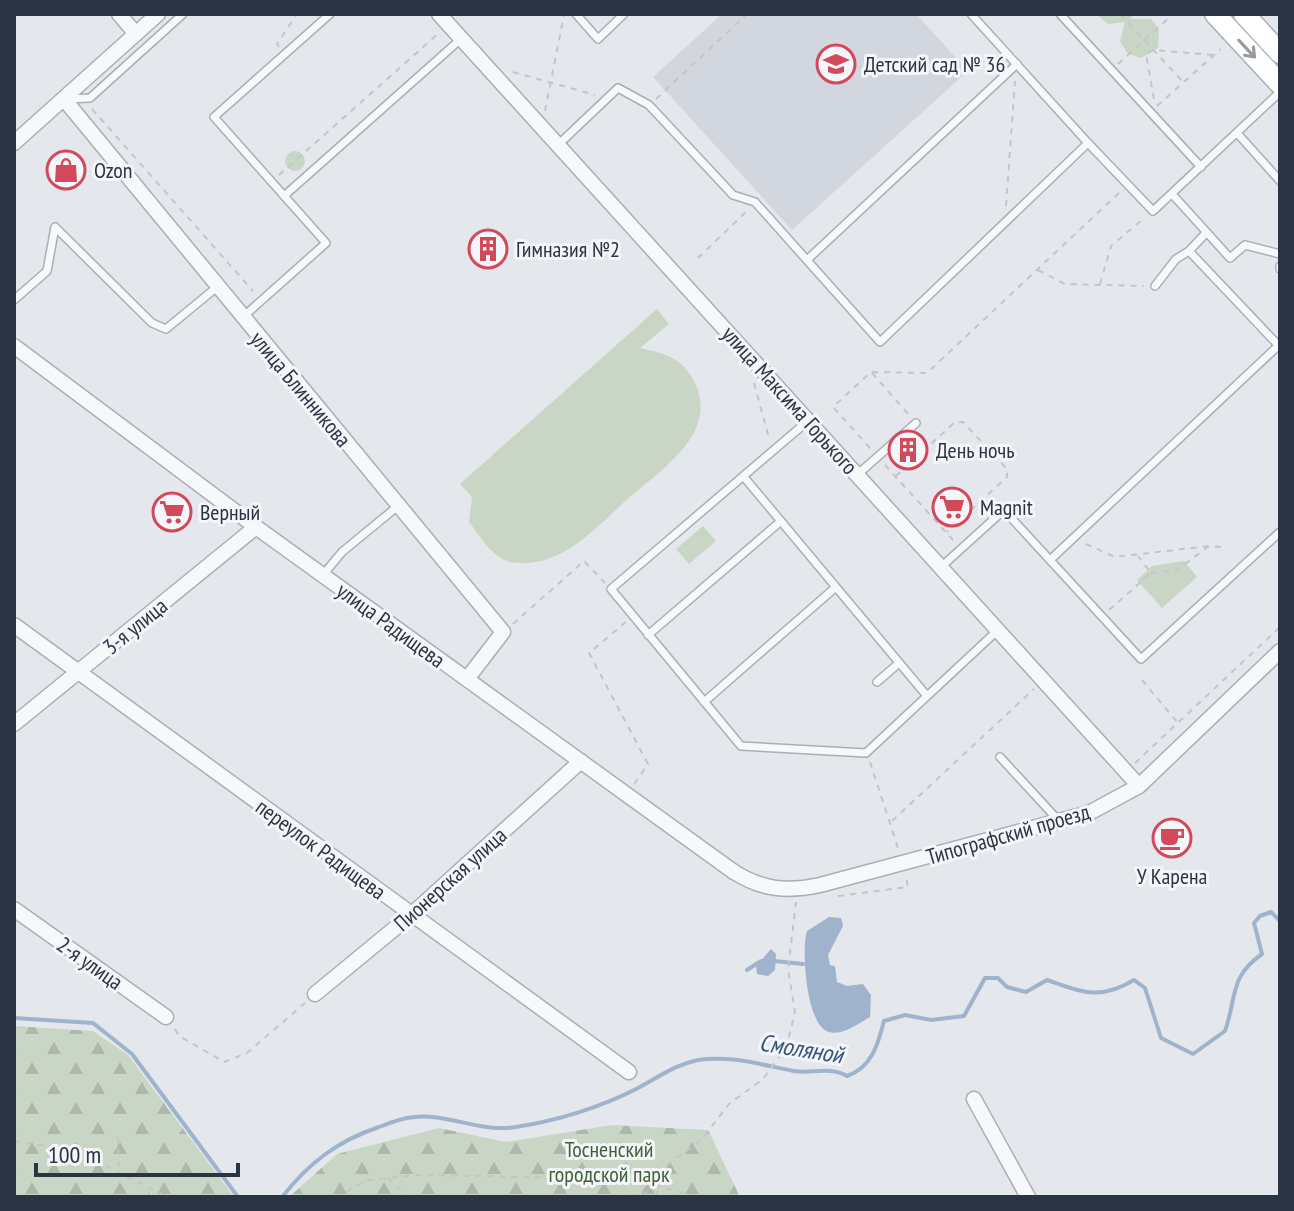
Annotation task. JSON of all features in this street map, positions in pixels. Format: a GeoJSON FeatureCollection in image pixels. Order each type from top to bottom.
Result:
{"type":"FeatureCollection","features":[{"type":"Feature","properties":{"kind":"main road"},"geometry":{"type":"LineString","coordinates":[[1215,14],[1280,84]]}},
{"type":"Feature","properties":{"kind":"main road"},"geometry":{"type":"LineString","coordinates":[[1244,14],[1280,53]]}},
{"type":"Feature","properties":{"kind":"street"},"geometry":{"type":"LineString","coordinates":[[119,14],[136,34]]}},
{"type":"Feature","properties":{"kind":"street"},"geometry":{"type":"LineString","coordinates":[[14,143],[158,14]]}},
{"type":"Feature","properties":{"kind":"street","name":"улица Максима Горького"},"geometry":{"type":"LineString","coordinates":[[439,14],[1139,786]]}},
{"type":"Feature","properties":{"kind":"street","name":"улица Блинникова"},"geometry":{"type":"LineString","coordinates":[[64,99],[503,632]]}},
{"type":"Feature","properties":{"kind":"street","name":"улица Радищева"},"geometry":{"type":"LineString","coordinates":[[14,346],[256,527],[741,877],[776,889]]}},
{"type":"Feature","properties":{"kind":"street","name":"3-я улица"},"geometry":{"type":"LineString","coordinates":[[14,724],[256,527]]}},
{"type":"Feature","properties":{"kind":"street","name":"переулок Радищева"},"geometry":{"type":"LineString","coordinates":[[14,625],[629,1072]]}},
{"type":"Feature","properties":{"kind":"street"},"geometry":{"type":"LineString","coordinates":[[467,679],[503,632]]}},
{"type":"Feature","properties":{"kind":"street","name":"Типографский проезд"},"geometry":{"type":"LineString","coordinates":[[776,889],[820,885],[1089,813],[1139,786],[1280,651]]}},
{"type":"Feature","properties":{"kind":"street","name":"Пионерская улица"},"geometry":{"type":"LineString","coordinates":[[315,994],[411,915],[581,761]]}},
{"type":"Feature","properties":{"kind":"street","name":"2-я улица"},"geometry":{"type":"LineString","coordinates":[[14,909],[166,1017]]}},
{"type":"Feature","properties":{"kind":"street"},"geometry":{"type":"LineString","coordinates":[[974,1099],[1028,1197]]}},
{"type":"Feature","properties":{"kind":"lane"},"geometry":{"type":"LineString","coordinates":[[64,99],[90,98],[183,14]]}},
{"type":"Feature","properties":{"kind":"lane"},"geometry":{"type":"LineString","coordinates":[[242,318],[326,243],[214,117],[330,14]]}},
{"type":"Feature","properties":{"kind":"lane"},"geometry":{"type":"LineString","coordinates":[[576,14],[598,39],[624,14]]}},
{"type":"Feature","properties":{"kind":"lane"},"geometry":{"type":"LineString","coordinates":[[971,14],[1153,211],[1280,92]]}},
{"type":"Feature","properties":{"kind":"lane"},"geometry":{"type":"LineString","coordinates":[[1060,14],[1153,110],[1201,167]]}},
{"type":"Feature","properties":{"kind":"lane"},"geometry":{"type":"LineString","coordinates":[[284,196],[462,38]]}},
{"type":"Feature","properties":{"kind":"lane"},"geometry":{"type":"LineString","coordinates":[[807,260],[1017,64]]}},
{"type":"Feature","properties":{"kind":"lane"},"geometry":{"type":"LineString","coordinates":[[559,144],[618,88],[649,105],[733,195],[755,202],[880,342],[1088,143]]}},
{"type":"Feature","properties":{"kind":"lane"},"geometry":{"type":"LineString","coordinates":[[1237,133],[1280,181]]}},
{"type":"Feature","properties":{"kind":"lane"},"geometry":{"type":"LineString","coordinates":[[1172,194],[1230,258],[1245,245],[1280,254]]}},
{"type":"Feature","properties":{"kind":"lane"},"geometry":{"type":"LineString","coordinates":[[14,300],[47,271],[55,227],[152,323],[166,329],[217,287]]}},
{"type":"Feature","properties":{"kind":"lane"},"geometry":{"type":"LineString","coordinates":[[1155,286],[1176,259],[1189,251],[1206,233]]}},
{"type":"Feature","properties":{"kind":"lane"},"geometry":{"type":"LineString","coordinates":[[1050,560],[1279,346],[1189,251]]}},
{"type":"Feature","properties":{"kind":"lane"},"geometry":{"type":"LineString","coordinates":[[809,420],[611,589],[741,746],[866,753],[998,630]]}},
{"type":"Feature","properties":{"kind":"lane"},"geometry":{"type":"LineString","coordinates":[[858,474],[916,423]]}},
{"type":"Feature","properties":{"kind":"lane"},"geometry":{"type":"LineString","coordinates":[[744,477],[927,696]]}},
{"type":"Feature","properties":{"kind":"lane"},"geometry":{"type":"LineString","coordinates":[[323,575],[342,552],[398,506]]}},
{"type":"Feature","properties":{"kind":"lane"},"geometry":{"type":"LineString","coordinates":[[941,567],[1004,510],[1141,659],[1280,532]]}},
{"type":"Feature","properties":{"kind":"lane"},"geometry":{"type":"LineString","coordinates":[[648,635],[781,521]]}},
{"type":"Feature","properties":{"kind":"lane"},"geometry":{"type":"LineString","coordinates":[[704,702],[836,587]]}},
{"type":"Feature","properties":{"kind":"lane"},"geometry":{"type":"LineString","coordinates":[[877,682],[899,663]]}},
{"type":"Feature","properties":{"kind":"lane"},"geometry":{"type":"LineString","coordinates":[[1000,757],[1060,821]]}},
{"type":"Feature","properties":{"kind":"path"},"geometry":{"type":"LineString","coordinates":[[285,54],[277,44],[297,14]]}},
{"type":"Feature","properties":{"kind":"path"},"geometry":{"type":"LineString","coordinates":[[545,111],[565,14]]}},
{"type":"Feature","properties":{"kind":"path"},"geometry":{"type":"LineString","coordinates":[[649,105],[747,14]]}},
{"type":"Feature","properties":{"kind":"path"},"geometry":{"type":"LineString","coordinates":[[1120,14],[1184,83]]}},
{"type":"Feature","properties":{"kind":"path"},"geometry":{"type":"LineString","coordinates":[[1112,70],[1173,14]]}},
{"type":"Feature","properties":{"kind":"path"},"geometry":{"type":"LineString","coordinates":[[272,182],[440,32]]}},
{"type":"Feature","properties":{"kind":"path"},"geometry":{"type":"LineString","coordinates":[[1153,110],[1221,49]]}},
{"type":"Feature","properties":{"kind":"path"},"geometry":{"type":"LineString","coordinates":[[1153,110],[1146,54],[1153,50],[1214,55]]}},
{"type":"Feature","properties":{"kind":"path"},"geometry":{"type":"LineString","coordinates":[[1005,222],[1017,64]]}},
{"type":"Feature","properties":{"kind":"path"},"geometry":{"type":"LineString","coordinates":[[512,72],[606,98]]}},
{"type":"Feature","properties":{"kind":"path"},"geometry":{"type":"LineString","coordinates":[[92,109],[261,301]]}},
{"type":"Feature","properties":{"kind":"path"},"geometry":{"type":"LineString","coordinates":[[961,549],[833,407],[871,372],[927,373],[1128,184]]}},
{"type":"Feature","properties":{"kind":"path"},"geometry":{"type":"LineString","coordinates":[[698,258],[755,202]]}},
{"type":"Feature","properties":{"kind":"path"},"geometry":{"type":"LineString","coordinates":[[1100,286],[1111,246],[1153,211]]}},
{"type":"Feature","properties":{"kind":"path"},"geometry":{"type":"LineString","coordinates":[[1037,269],[1065,284],[1155,286]]}},
{"type":"Feature","properties":{"kind":"path"},"geometry":{"type":"LineString","coordinates":[[1279,346],[1280,390]]}},
{"type":"Feature","properties":{"kind":"path"},"geometry":{"type":"LineString","coordinates":[[871,372],[916,423]]}},
{"type":"Feature","properties":{"kind":"path"},"geometry":{"type":"LineString","coordinates":[[753,376],[774,450]]}},
{"type":"Feature","properties":{"kind":"path"},"geometry":{"type":"LineString","coordinates":[[895,477],[955,422],[963,422],[1007,469],[1007,477],[946,533]]}},
{"type":"Feature","properties":{"kind":"path"},"geometry":{"type":"LineString","coordinates":[[1074,538],[1115,557],[1221,547]]}},
{"type":"Feature","properties":{"kind":"path"},"geometry":{"type":"LineString","coordinates":[[1102,616],[1151,573],[1177,570],[1209,546]]}},
{"type":"Feature","properties":{"kind":"path"},"geometry":{"type":"LineString","coordinates":[[1137,555],[1151,573]]}},
{"type":"Feature","properties":{"kind":"path"},"geometry":{"type":"LineString","coordinates":[[503,632],[584,561],[611,589]]}},
{"type":"Feature","properties":{"kind":"path"},"geometry":{"type":"LineString","coordinates":[[627,794],[648,764],[589,653],[633,616]]}},
{"type":"Feature","properties":{"kind":"path"},"geometry":{"type":"LineString","coordinates":[[1131,767],[1280,627]]}},
{"type":"Feature","properties":{"kind":"path"},"geometry":{"type":"LineString","coordinates":[[866,753],[892,822],[1043,680]]}},
{"type":"Feature","properties":{"kind":"path"},"geometry":{"type":"LineString","coordinates":[[1142,680],[1177,723]]}},
{"type":"Feature","properties":{"kind":"path"},"geometry":{"type":"LineString","coordinates":[[838,896],[908,887]]}},
{"type":"Feature","properties":{"kind":"path"},"geometry":{"type":"LineString","coordinates":[[630,1179],[666,1164],[701,1140],[729,1104],[763,1079],[778,1063],[792,1034],[795,1012],[788,945],[796,902]]}},
{"type":"Feature","properties":{"kind":"path"},"geometry":{"type":"LineString","coordinates":[[166,1017],[179,1036],[224,1062],[247,1053],[315,994]]}},
{"type":"Feature","properties":{"kind":"path"},"geometry":{"type":"LineString","coordinates":[[118,1137],[119,1171]]}},
{"type":"Feature","properties":{"kind":"path"},"geometry":{"type":"LineString","coordinates":[[14,1141],[78,1151],[167,1197]]}},
{"type":"Feature","properties":{"kind":"path"},"geometry":{"type":"LineString","coordinates":[[618,1197],[645,1194],[666,1164]]}},
{"type":"Feature","properties":{"kind":"path"},"geometry":{"type":"LineString","coordinates":[[387,1177],[407,1197]]}},
{"type":"Feature","properties":{"kind":"path"},"geometry":{"type":"LineString","coordinates":[[336,1197],[368,1180],[387,1177],[630,1179],[655,1183],[699,1197]]}},
{"type":"Feature","properties":{"kind":"path"},"geometry":{"type":"LineString","coordinates":[[655,1183],[657,1197]]}},
{"type":"Feature","properties":{"kind":"path"},"geometry":{"type":"LineString","coordinates":[[149,1188],[149,1197]]}},
{"type":"Feature","properties":{"kind":"shaded area"},"geometry":{"type":"Polygon","coordinates":[[[722,14],[916,14],[968,71],[792,230],[653,77],[722,14]]]}},
{"type":"Feature","properties":{"kind":"green space"},"geometry":{"type":"Polygon","coordinates":[[[1096,14],[1133,14],[1130,19],[1151,19],[1159,29],[1158,48],[1141,58],[1127,53],[1120,41],[1125,22],[1108,24],[1096,14]]]}},
{"type":"Feature","properties":{"kind":"green space"},"geometry":{"type":"Polygon","coordinates":[[[295,151],[302,154],[305,161],[302,168],[295,171],[288,168],[285,161],[288,154],[295,151]]]}},
{"type":"Feature","properties":{"kind":"green space"},"geometry":{"type":"Polygon","coordinates":[[[657,309],[669,324],[640,348],[671,357],[689,373],[700,399],[700,416],[694,432],[672,461],[580,542],[551,558],[535,562],[518,563],[502,559],[469,522],[472,497],[460,484],[657,309]]]}},
{"type":"Feature","properties":{"kind":"green space"},"geometry":{"type":"Polygon","coordinates":[[[703,526],[716,541],[689,564],[676,549],[703,526]]]}},
{"type":"Feature","properties":{"kind":"green space"},"geometry":{"type":"Polygon","coordinates":[[[1184,561],[1197,577],[1162,608],[1137,580],[1152,566],[1184,561]]]}},
{"type":"Feature","properties":{"kind":"green space"},"geometry":{"type":"Polygon","coordinates":[[[14,1026],[93,1031],[128,1055],[234,1197],[14,1197],[14,1026]]]}},
{"type":"Feature","properties":{"kind":"green space","name":"Тосненский городской парк"},"geometry":{"type":"Polygon","coordinates":[[[612,1125],[708,1130],[740,1197],[289,1197],[337,1154],[439,1128],[506,1142],[612,1125]]]}},
{"type":"Feature","properties":{"kind":"water"},"geometry":{"type":"Polygon","coordinates":[[[829,917],[841,918],[843,926],[828,955],[830,965],[835,966],[837,982],[847,986],[863,984],[871,995],[870,1017],[834,1033],[821,1027],[815,1016],[805,970],[807,931],[829,917]]]}},
{"type":"Feature","properties":{"kind":"water"},"geometry":{"type":"Polygon","coordinates":[[[771,949],[776,954],[775,970],[768,976],[757,974],[756,966],[771,949]]]}},
{"type":"Feature","properties":{"kind":"waterway","name":"Смоляной"},"geometry":{"type":"LineString","coordinates":[[282,1197],[313,1164],[337,1146],[405,1118],[439,1118],[503,1128],[531,1124],[594,1107],[681,1065],[698,1060],[746,1061],[794,1071],[834,1071],[847,1076],[868,1061],[884,1021],[905,1015],[931,1020],[964,1016],[985,978],[998,978],[1007,987],[1026,992],[1047,980],[1090,992],[1111,991],[1134,980],[1145,988],[1161,1038],[1193,1054],[1225,1031],[1239,980],[1262,954],[1254,923],[1260,916],[1271,912],[1280,921]]}},
{"type":"Feature","properties":{"kind":"waterway"},"geometry":{"type":"LineString","coordinates":[[747,970],[761,961]]}},
{"type":"Feature","properties":{"kind":"waterway"},"geometry":{"type":"LineString","coordinates":[[774,961],[803,964]]}},
{"type":"Feature","properties":{"kind":"waterway","name":"Смоляной"},"geometry":{"type":"LineString","coordinates":[[14,1018],[93,1023],[132,1054],[238,1197]]}},
{"type":"Feature","properties":{"kind":"place","name":"Детский сад № 36"},"geometry":{"type":"Point","coordinates":[836,64]}},
{"type":"Feature","properties":{"kind":"place","name":"Ozon"},"geometry":{"type":"Point","coordinates":[66,170]}},
{"type":"Feature","properties":{"kind":"place","name":"Гимназия №2"},"geometry":{"type":"Point","coordinates":[488,249]}},
{"type":"Feature","properties":{"kind":"place","name":"День ночь"},"geometry":{"type":"Point","coordinates":[908,450]}},
{"type":"Feature","properties":{"kind":"place","name":"Magnit"},"geometry":{"type":"Point","coordinates":[952,507]}},
{"type":"Feature","properties":{"kind":"place","name":"Верный"},"geometry":{"type":"Point","coordinates":[172,512]}},
{"type":"Feature","properties":{"kind":"place","name":"У Карена"},"geometry":{"type":"Point","coordinates":[1172,838]}}]}
